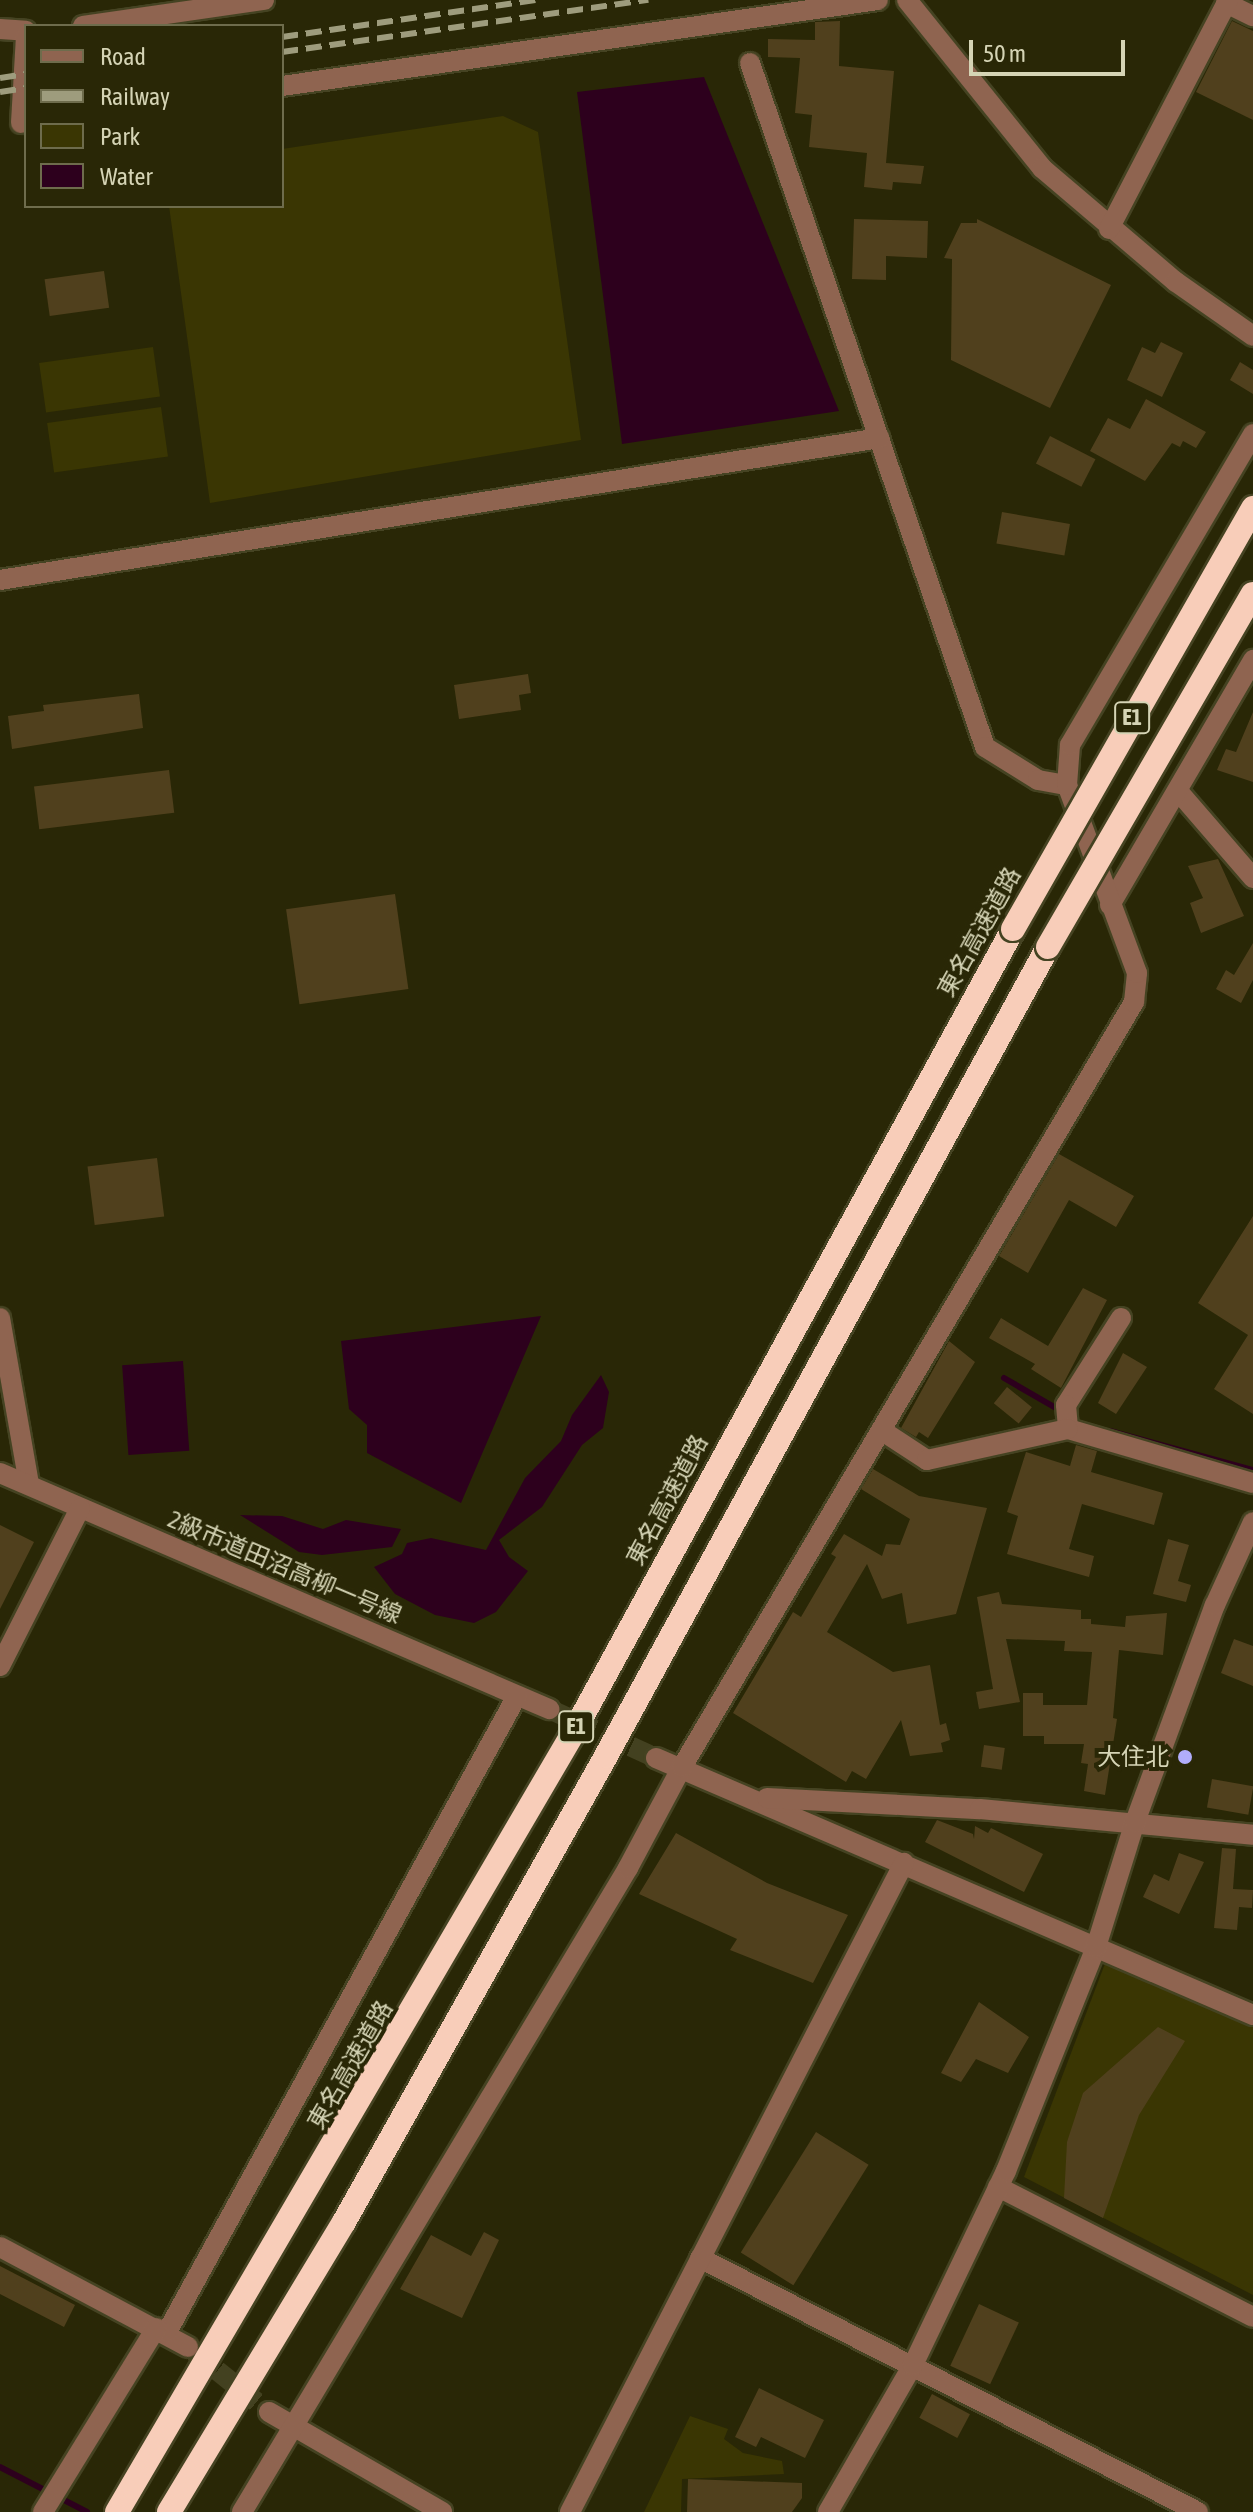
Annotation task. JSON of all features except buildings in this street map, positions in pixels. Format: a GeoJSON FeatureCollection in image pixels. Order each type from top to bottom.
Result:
{"type":"FeatureCollection","features":[{"type":"Feature","properties":{"kind":"highway","name":"東名高速道路"},"geometry":{"type":"LineString","coordinates":[[117,2512],[564,1749],[1013,929],[1253,508]]}},
{"type":"Feature","properties":{"kind":"highway","name":"E1"},"geometry":{"type":"LineString","coordinates":[[169,2512],[344,2222],[598,1769],[1048,947],[1253,594]]}},
{"type":"Feature","properties":{"kind":"street"},"geometry":{"type":"LineString","coordinates":[[97,24],[264,0]]}},
{"type":"Feature","properties":{"kind":"street"},"geometry":{"type":"LineString","coordinates":[[284,86],[878,0]]}},
{"type":"Feature","properties":{"kind":"street"},"geometry":{"type":"LineString","coordinates":[[907,0],[1042,168],[1109,229],[1253,336]]}},
{"type":"Feature","properties":{"kind":"street"},"geometry":{"type":"LineString","coordinates":[[1109,229],[1227,2],[1253,16]]}},
{"type":"Feature","properties":{"kind":"street"},"geometry":{"type":"LineString","coordinates":[[0,29],[24,34]]}},
{"type":"Feature","properties":{"kind":"street"},"geometry":{"type":"LineString","coordinates":[[750,63],[985,747],[1038,780],[1067,785]]}},
{"type":"Feature","properties":{"kind":"street"},"geometry":{"type":"LineString","coordinates":[[0,126],[24,123]]}},
{"type":"Feature","properties":{"kind":"street"},"geometry":{"type":"LineString","coordinates":[[242,2512],[628,1868],[682,1767],[1134,1002],[1137,973],[1067,785],[1070,745],[1253,434]]}},
{"type":"Feature","properties":{"kind":"street"},"geometry":{"type":"LineString","coordinates":[[0,580],[880,438]]}},
{"type":"Feature","properties":{"kind":"street"},"geometry":{"type":"LineString","coordinates":[[1110,905],[1253,660]]}},
{"type":"Feature","properties":{"kind":"street"},"geometry":{"type":"LineString","coordinates":[[1178,791],[1253,878]]}},
{"type":"Feature","properties":{"kind":"street"},"geometry":{"type":"LineString","coordinates":[[0,1318],[29,1485]]}},
{"type":"Feature","properties":{"kind":"street"},"geometry":{"type":"LineString","coordinates":[[1068,1429],[1066,1405],[1121,1318]]}},
{"type":"Feature","properties":{"kind":"street"},"geometry":{"type":"LineString","coordinates":[[881,1430],[927,1460],[1068,1429],[1253,1483]]}},
{"type":"Feature","properties":{"kind":"street","name":"2級市道田沼高柳一号線"},"geometry":{"type":"LineString","coordinates":[[0,1473],[549,1709]]}},
{"type":"Feature","properties":{"kind":"street"},"geometry":{"type":"LineString","coordinates":[[0,1666],[80,1508]]}},
{"type":"Feature","properties":{"kind":"street"},"geometry":{"type":"LineString","coordinates":[[828,2512],[913,2365],[998,2187],[1096,1947],[1135,1822],[1215,1605],[1253,1522]]}},
{"type":"Feature","properties":{"kind":"street"},"geometry":{"type":"LineString","coordinates":[[43,2512],[161,2330],[517,1696]]}},
{"type":"Feature","properties":{"kind":"street"},"geometry":{"type":"LineString","coordinates":[[656,1758],[753,1797],[1253,2015]]}},
{"type":"Feature","properties":{"kind":"street"},"geometry":{"type":"LineString","coordinates":[[753,1797],[1135,1822],[1253,1835]]}},
{"type":"Feature","properties":{"kind":"street"},"geometry":{"type":"LineString","coordinates":[[570,2512],[904,1863]]}},
{"type":"Feature","properties":{"kind":"street"},"geometry":{"type":"LineString","coordinates":[[998,2187],[1253,2317]]}},
{"type":"Feature","properties":{"kind":"street"},"geometry":{"type":"LineString","coordinates":[[0,2247],[188,2347]]}},
{"type":"Feature","properties":{"kind":"street"},"geometry":{"type":"LineString","coordinates":[[700,2258],[1198,2512]]}},
{"type":"Feature","properties":{"kind":"street"},"geometry":{"type":"LineString","coordinates":[[269,2412],[293,2430],[442,2512]]}},
{"type":"Feature","properties":{"kind":"green space"},"geometry":{"type":"Polygon","coordinates":[[[503,116],[538,132],[581,440],[210,503],[169,208],[284,208],[284,149],[503,116]]]}},
{"type":"Feature","properties":{"kind":"green space"},"geometry":{"type":"Polygon","coordinates":[[[153,347],[160,397],[46,413],[39,363],[153,347]]]}},
{"type":"Feature","properties":{"kind":"green space"},"geometry":{"type":"Polygon","coordinates":[[[161,407],[168,457],[54,473],[47,423],[161,407]]]}},
{"type":"Feature","properties":{"kind":"green space"},"geometry":{"type":"Polygon","coordinates":[[[1109,1953],[1253,2019],[1253,2295],[1024,2177],[1109,1953]]]}},
{"type":"Feature","properties":{"kind":"green space"},"geometry":{"type":"Polygon","coordinates":[[[690,2416],[728,2429],[724,2439],[743,2453],[782,2461],[784,2474],[682,2479],[681,2512],[644,2512],[690,2416]]]}},
{"type":"Feature","properties":{"kind":"water"},"geometry":{"type":"Polygon","coordinates":[[[704,77],[839,411],[622,444],[577,92],[704,77]]]}},
{"type":"Feature","properties":{"kind":"water"},"geometry":{"type":"Polygon","coordinates":[[[541,1316],[461,1503],[367,1453],[367,1425],[349,1409],[341,1341],[541,1316]]]}},
{"type":"Feature","properties":{"kind":"water"},"geometry":{"type":"Polygon","coordinates":[[[183,1361],[189,1451],[128,1455],[122,1365],[183,1361]]]}},
{"type":"Feature","properties":{"kind":"water"},"geometry":{"type":"Polygon","coordinates":[[[601,1375],[609,1392],[603,1428],[582,1445],[542,1507],[499,1540],[509,1557],[528,1571],[496,1612],[474,1623],[435,1615],[395,1594],[374,1567],[402,1554],[407,1543],[431,1538],[486,1550],[525,1478],[561,1441],[572,1415],[601,1375]]]}},
{"type":"Feature","properties":{"kind":"water"},"geometry":{"type":"Polygon","coordinates":[[[240,1515],[282,1516],[323,1529],[346,1520],[401,1529],[392,1547],[322,1555],[299,1552],[240,1515]]]}},
{"type":"Feature","properties":{"kind":"waterway"},"geometry":{"type":"LineString","coordinates":[[1004,1378],[1063,1412]]}},
{"type":"Feature","properties":{"kind":"waterway"},"geometry":{"type":"LineString","coordinates":[[1110,1431],[1253,1470]]}},
{"type":"Feature","properties":{"kind":"waterway"},"geometry":{"type":"LineString","coordinates":[[0,2467],[87,2512]]}},
{"type":"Feature","properties":{"kind":"tunnel"},"geometry":{"type":"LineString","coordinates":[[549,1709],[656,1758]]}},
{"type":"Feature","properties":{"kind":"tunnel"},"geometry":{"type":"LineString","coordinates":[[194,2352],[269,2412]]}},
{"type":"Feature","properties":{"kind":"railway"},"geometry":{"type":"LineString","coordinates":[[284,37],[535,0]]}},
{"type":"Feature","properties":{"kind":"railway"},"geometry":{"type":"LineString","coordinates":[[284,52],[648,0]]}},
{"type":"Feature","properties":{"kind":"railway"},"geometry":{"type":"LineString","coordinates":[[0,78],[24,74]]}},
{"type":"Feature","properties":{"kind":"railway"},"geometry":{"type":"LineString","coordinates":[[0,92],[24,88]]}},
{"type":"Feature","properties":{"kind":"place","name":"大住北"},"geometry":{"type":"Point","coordinates":[1185,1757]}}]}
